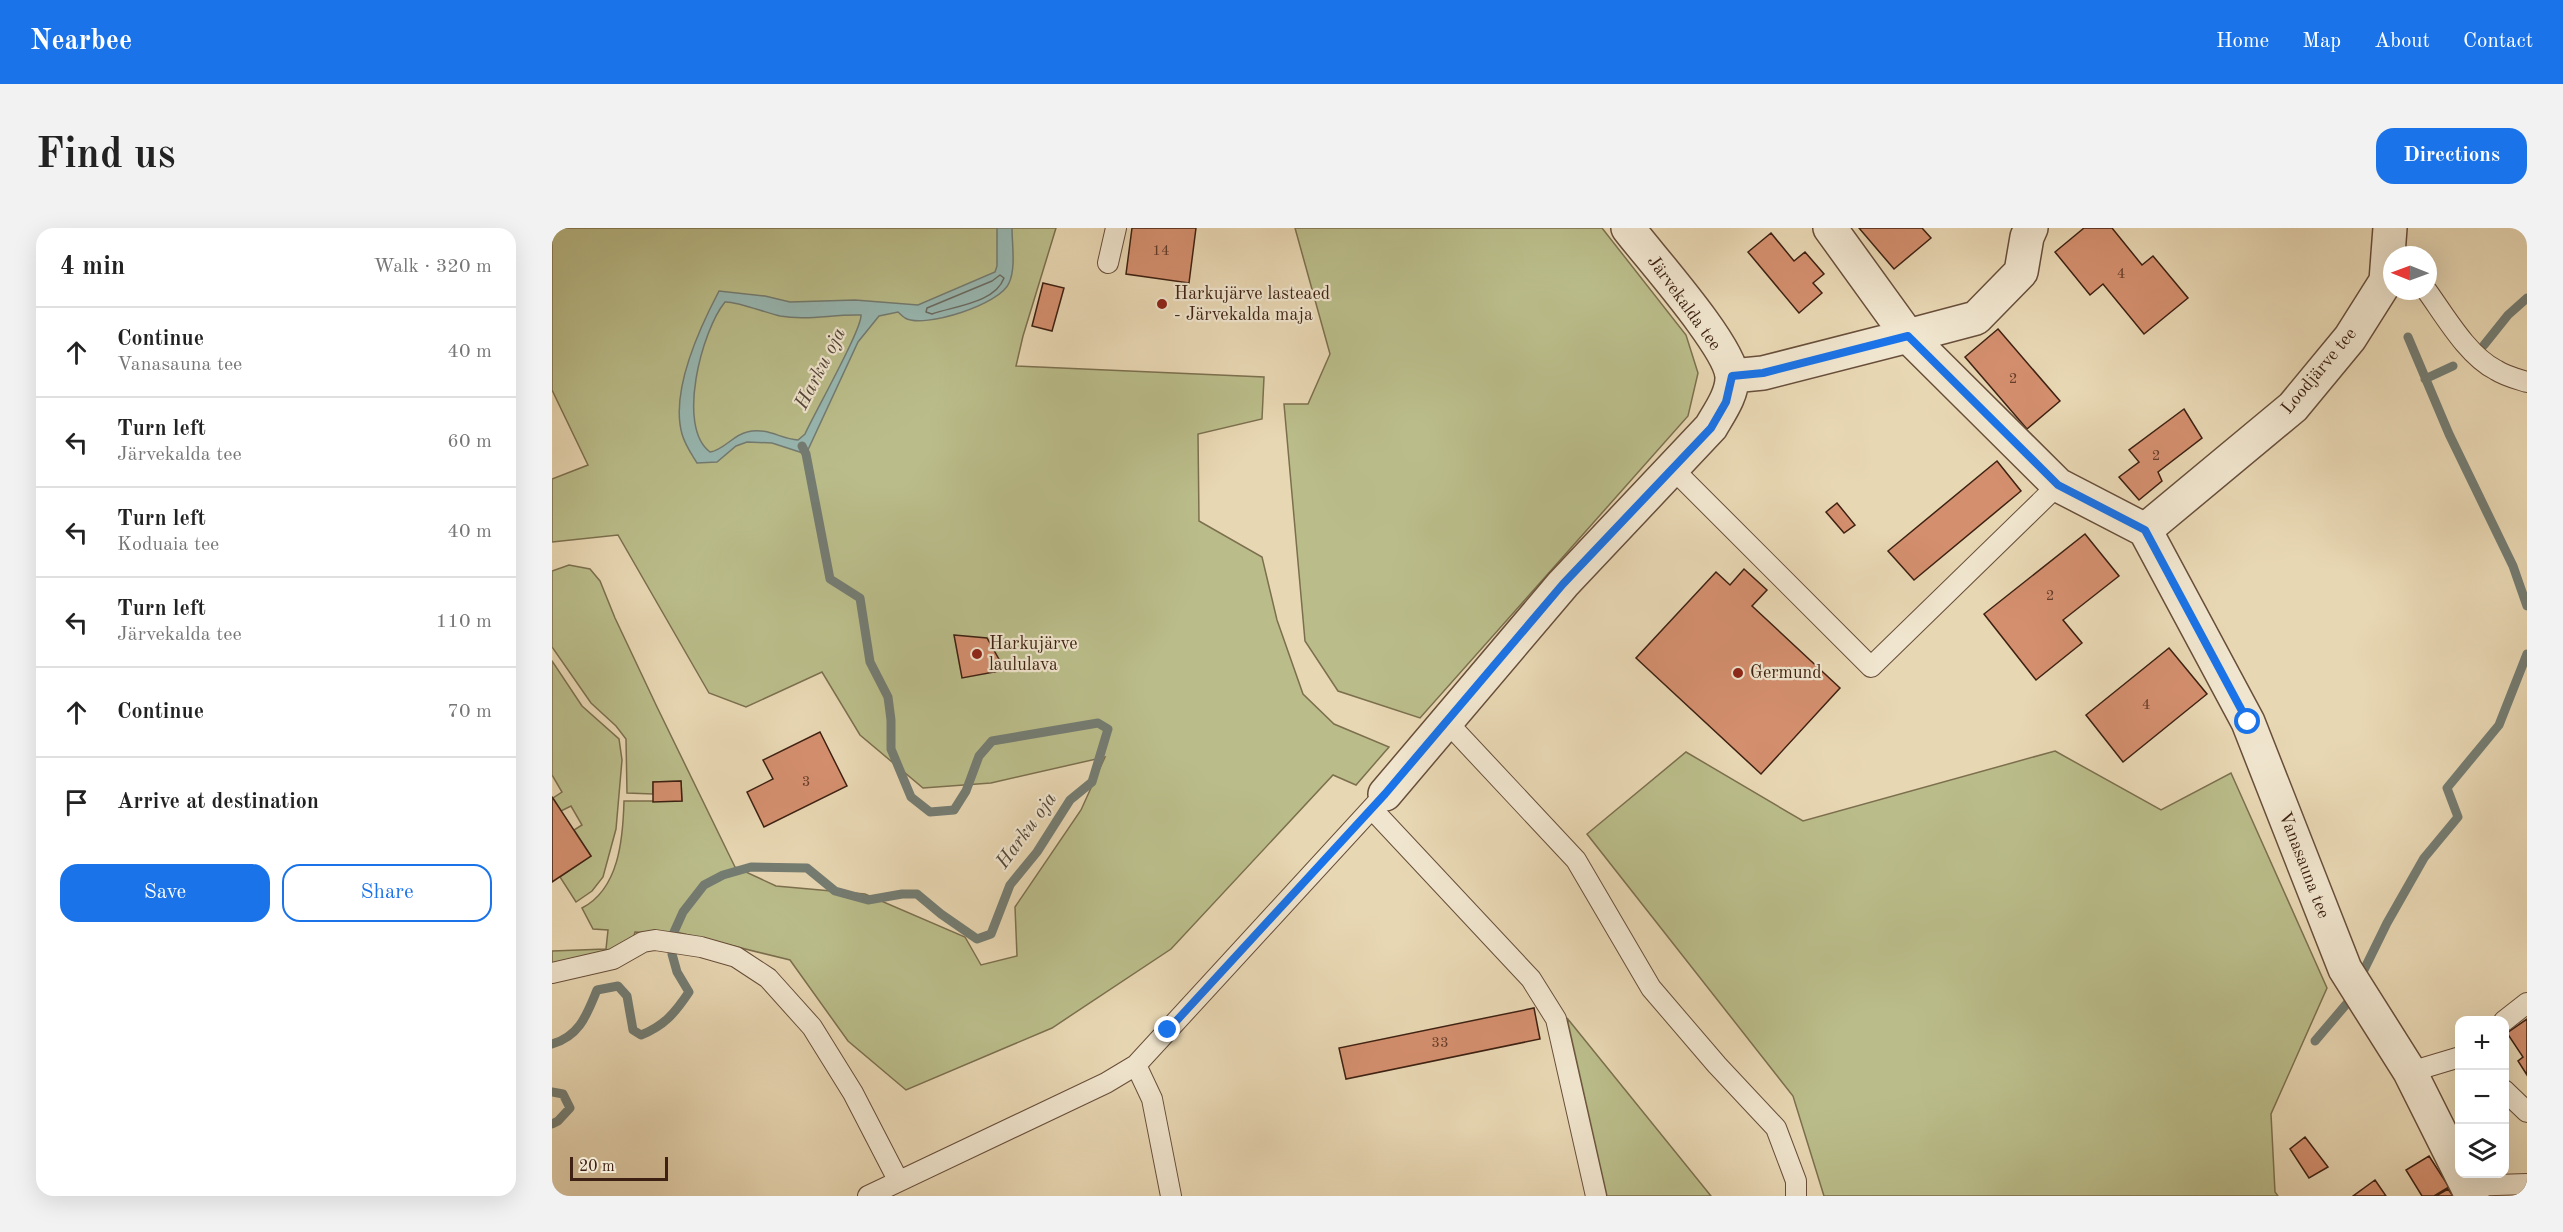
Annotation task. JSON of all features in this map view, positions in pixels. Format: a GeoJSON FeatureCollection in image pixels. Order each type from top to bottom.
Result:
{"type":"FeatureCollection","features":[{"type":"Feature","properties":{"kind":"street","name":"Järvekalda tee"},"geometry":{"type":"LineString","coordinates":[[1628,228],[1714,338],[1732,376]]}},
{"type":"Feature","properties":{"kind":"street"},"geometry":{"type":"LineString","coordinates":[[1830,228],[1908,336],[2058,485],[2145,530]]}},
{"type":"Feature","properties":{"kind":"street"},"geometry":{"type":"LineString","coordinates":[[1379,802],[1563,584],[1671,467],[1711,428],[1726,402],[1732,376],[1763,373],[1976,318],[2021,272],[2026,231]]}},
{"type":"Feature","properties":{"kind":"street","name":"Loodjärve tee"},"geometry":{"type":"LineString","coordinates":[[2145,530],[2293,407],[2350,338],[2386,281],[2393,241]]}},
{"type":"Feature","properties":{"kind":"street","name":"Vanasauna tee"},"geometry":{"type":"LineString","coordinates":[[2145,530],[2248,722],[2344,969],[2410,1072],[2468,1191]]}},
{"type":"Feature","properties":{"kind":"lane"},"geometry":{"type":"LineString","coordinates":[[1108,263],[1116,228]]}},
{"type":"Feature","properties":{"kind":"lane"},"geometry":{"type":"LineString","coordinates":[[2433,300],[2462,341],[2494,370],[2527,382]]}},
{"type":"Feature","properties":{"kind":"lane"},"geometry":{"type":"LineString","coordinates":[[1671,467],[1871,666],[2058,485]]}},
{"type":"Feature","properties":{"kind":"lane"},"geometry":{"type":"LineString","coordinates":[[1447,722],[1576,860],[1651,988],[1717,1065],[1776,1128],[1796,1180],[1796,1196]]}},
{"type":"Feature","properties":{"kind":"lane"},"geometry":{"type":"LineString","coordinates":[[868,1196],[1106,1083],[1137,1065],[1379,802],[1531,979],[1556,1019],[1596,1196]]}},
{"type":"Feature","properties":{"kind":"lane"},"geometry":{"type":"LineString","coordinates":[[552,973],[613,960],[643,942],[655,940],[701,947],[736,957],[768,978],[812,1027],[853,1093],[898,1180]]}},
{"type":"Feature","properties":{"kind":"lane"},"geometry":{"type":"LineString","coordinates":[[2509,1018],[2527,1003]]}},
{"type":"Feature","properties":{"kind":"lane"},"geometry":{"type":"LineString","coordinates":[[2410,1072],[2455,1058]]}},
{"type":"Feature","properties":{"kind":"lane"},"geometry":{"type":"LineString","coordinates":[[1137,1065],[1152,1099],[1171,1196]]}},
{"type":"Feature","properties":{"kind":"lane"},"geometry":{"type":"LineString","coordinates":[[2509,1094],[2527,1112]]}},
{"type":"Feature","properties":{"kind":"lane"},"geometry":{"type":"LineString","coordinates":[[2468,1191],[2527,1184]]}},
{"type":"Feature","properties":{"kind":"green space"},"geometry":{"type":"Polygon","coordinates":[[[552,228],[1056,228],[1016,366],[1264,377],[1262,419],[1198,434],[1199,521],[1262,557],[1277,620],[1303,694],[1334,724],[1389,747],[1356,785],[1333,775],[1171,949],[1052,1028],[906,1090],[848,1041],[790,960],[672,931],[671,934],[635,932],[632,943],[615,951],[552,965],[552,951],[606,949],[608,930],[593,929],[582,908],[604,889],[611,876],[620,847],[624,801],[682,801],[681,781],[653,782],[653,794],[627,793],[626,739],[616,726],[591,703],[552,647],[552,571],[569,565],[590,569],[600,581],[657,707],[735,867],[776,886],[865,894],[965,937],[981,965],[1017,956],[1015,907],[1081,810],[1105,757],[991,783],[923,788],[860,735],[822,672],[746,707],[709,693],[618,535],[552,542],[552,479],[588,465],[552,390],[552,228]]]}},
{"type":"Feature","properties":{"kind":"green space"},"geometry":{"type":"Polygon","coordinates":[[[1295,228],[1602,228],[1686,335],[1698,373],[1688,416],[1420,718],[1338,691],[1305,641],[1284,404],[1308,404],[1330,354],[1295,228]]]}},
{"type":"Feature","properties":{"kind":"green space"},"geometry":{"type":"Polygon","coordinates":[[[552,661],[582,706],[619,739],[622,760],[616,829],[603,877],[592,891],[576,902],[560,877],[591,856],[574,830],[582,825],[571,806],[561,811],[553,798],[562,792],[552,775],[552,661]]]}},
{"type":"Feature","properties":{"kind":"green space"},"geometry":{"type":"Polygon","coordinates":[[[2055,751],[2161,810],[2231,773],[2327,988],[2271,1114],[2275,1192],[2278,1196],[1824,1196],[1793,1096],[1587,834],[1686,752],[1803,821],[2055,751]]]}},
{"type":"Feature","properties":{"kind":"green space"},"geometry":{"type":"Polygon","coordinates":[[[1567,1018],[1711,1196],[1607,1196],[1567,1018]]]}},
{"type":"Feature","properties":{"kind":"water"},"geometry":{"type":"Polygon","coordinates":[[[997,228],[1012,228],[1011,277],[1003,291],[992,299],[961,312],[928,320],[915,321],[905,318],[898,312],[879,316],[858,342],[806,454],[772,443],[747,442],[736,446],[717,462],[697,463],[682,434],[679,417],[680,399],[683,380],[695,342],[719,291],[765,296],[790,302],[855,300],[918,305],[995,272],[997,228]],[[725,302],[716,315],[701,355],[696,378],[695,422],[700,440],[710,452],[737,436],[754,431],[768,432],[798,440],[805,434],[837,372],[854,337],[861,315],[790,317],[725,302]]]}},
{"type":"Feature","properties":{"kind":"building"},"geometry":{"type":"Polygon","coordinates":[[[1132,228],[1196,228],[1189,283],[1126,274],[1132,228]]]}},
{"type":"Feature","properties":{"kind":"building"},"geometry":{"type":"Polygon","coordinates":[[[1859,228],[1922,228],[1931,238],[1894,269],[1859,228]]]}},
{"type":"Feature","properties":{"kind":"building"},"geometry":{"type":"Polygon","coordinates":[[[2084,228],[2112,228],[2142,265],[2153,256],[2188,298],[2144,334],[2103,284],[2090,295],[2055,252],[2084,228]]]}},
{"type":"Feature","properties":{"kind":"building"},"geometry":{"type":"Polygon","coordinates":[[[1771,233],[1794,261],[1805,252],[1824,274],[1813,283],[1822,293],[1799,313],[1748,252],[1771,233]]]}},
{"type":"Feature","properties":{"kind":"building"},"geometry":{"type":"Polygon","coordinates":[[[1043,283],[1064,288],[1052,331],[1032,326],[1043,283]]]}},
{"type":"Feature","properties":{"kind":"building"},"geometry":{"type":"Polygon","coordinates":[[[1998,329],[2060,401],[2027,429],[1965,357],[1998,329]]]}},
{"type":"Feature","properties":{"kind":"building"},"geometry":{"type":"Polygon","coordinates":[[[2184,409],[2202,438],[2158,472],[2162,481],[2139,500],[2119,477],[2139,462],[2129,450],[2184,409]]]}},
{"type":"Feature","properties":{"kind":"building"},"geometry":{"type":"Polygon","coordinates":[[[1997,461],[2021,491],[1914,580],[1888,551],[1997,461]]]}},
{"type":"Feature","properties":{"kind":"building"},"geometry":{"type":"Polygon","coordinates":[[[1837,503],[1855,525],[1844,533],[1826,512],[1837,503]]]}},
{"type":"Feature","properties":{"kind":"building"},"geometry":{"type":"Polygon","coordinates":[[[2085,534],[2119,576],[2063,620],[2082,643],[2036,680],[1984,614],[2085,534]]]}},
{"type":"Feature","properties":{"kind":"building","name":"Germund"},"geometry":{"type":"Polygon","coordinates":[[[1744,569],[1767,590],[1752,606],[1840,688],[1761,774],[1636,658],[1716,572],[1730,585],[1744,569]]]}},
{"type":"Feature","properties":{"kind":"building","name":"Harkujärve laululava"},"geometry":{"type":"Polygon","coordinates":[[[954,635],[987,638],[1005,670],[962,678],[954,635]]]}},
{"type":"Feature","properties":{"kind":"building"},"geometry":{"type":"Polygon","coordinates":[[[2169,648],[2207,694],[2123,762],[2086,715],[2169,648]]]}},
{"type":"Feature","properties":{"kind":"building"},"geometry":{"type":"Polygon","coordinates":[[[820,732],[847,786],[764,827],[747,792],[773,779],[763,760],[820,732]]]}},
{"type":"Feature","properties":{"kind":"building"},"geometry":{"type":"Polygon","coordinates":[[[681,781],[682,801],[653,802],[653,782],[681,781]]]}},
{"type":"Feature","properties":{"kind":"building"},"geometry":{"type":"Polygon","coordinates":[[[552,797],[591,856],[552,882],[552,797]]]}},
{"type":"Feature","properties":{"kind":"building"},"geometry":{"type":"Polygon","coordinates":[[[1534,1008],[1540,1039],[1346,1079],[1339,1048],[1534,1008]]]}},
{"type":"Feature","properties":{"kind":"building"},"geometry":{"type":"Polygon","coordinates":[[[2527,1019],[2527,1075],[2518,1061],[2523,1057],[2509,1036],[2509,1032],[2527,1019]]]}},
{"type":"Feature","properties":{"kind":"building"},"geometry":{"type":"Polygon","coordinates":[[[2305,1137],[2328,1167],[2309,1178],[2290,1149],[2305,1137]]]}},
{"type":"Feature","properties":{"kind":"building"},"geometry":{"type":"Polygon","coordinates":[[[2429,1156],[2449,1187],[2434,1196],[2422,1196],[2406,1170],[2429,1156]]]}},
{"type":"Feature","properties":{"kind":"building"},"geometry":{"type":"Polygon","coordinates":[[[2375,1180],[2386,1196],[2353,1196],[2375,1180]]]}},
{"type":"Feature","properties":{"kind":"building"},"geometry":{"type":"Polygon","coordinates":[[[2448,1189],[2453,1196],[2436,1196],[2448,1189]]]}},
{"type":"Feature","properties":{"kind":"waterway"},"geometry":{"type":"LineString","coordinates":[[2484,345],[2508,315],[2527,298]]}},
{"type":"Feature","properties":{"kind":"waterway"},"geometry":{"type":"LineString","coordinates":[[2408,337],[2449,434],[2513,566],[2527,606]]}},
{"type":"Feature","properties":{"kind":"waterway"},"geometry":{"type":"LineString","coordinates":[[2425,379],[2453,366]]}},
{"type":"Feature","properties":{"kind":"waterway","name":"Harku oja"},"geometry":{"type":"LineString","coordinates":[[552,1044],[576,1030],[586,1016],[597,990],[618,986],[627,996],[633,1030],[641,1035],[668,1018],[689,992],[677,972],[672,954],[674,932],[683,912],[704,885],[723,875],[751,867],[807,868],[835,891],[868,900],[902,894],[917,894],[977,939],[991,934],[1010,885],[1037,852],[1070,800],[1092,782],[1108,729],[1098,723],[992,741],[979,756],[966,791],[954,810],[930,812],[911,797],[891,749],[888,697],[870,662],[860,598],[830,579],[806,454],[802,446]]}},
{"type":"Feature","properties":{"kind":"waterway"},"geometry":{"type":"LineString","coordinates":[[2361,976],[2387,923],[2424,858],[2458,817],[2447,788],[2499,725],[2527,654]]}},
{"type":"Feature","properties":{"kind":"waterway"},"geometry":{"type":"LineString","coordinates":[[2315,1041],[2349,1001]]}},
{"type":"Feature","properties":{"kind":"waterway","name":"Harku oja"},"geometry":{"type":"LineString","coordinates":[[552,1092],[563,1094],[570,1108],[552,1124]]}},
{"type":"Feature","properties":{"kind":"place","name":"Harkujärve lasteaed - Järvekalda maja"},"geometry":{"type":"Point","coordinates":[1162,304]}},
{"type":"Feature","properties":{"kind":"place","name":"Harkujärve laululava"},"geometry":{"type":"Point","coordinates":[977,654]}},
{"type":"Feature","properties":{"kind":"place","name":"Germund"},"geometry":{"type":"Point","coordinates":[1738,673]}},
{"type":"Feature","properties":{"kind":"route"},"geometry":{"type":"LineString","coordinates":[[1168,1030],[1246,948],[1385,794],[1563,584],[1671,467],[1711,428],[1726,402],[1732,376],[1763,373],[1908,336],[2058,485],[2145,530],[2248,722]]}}]}
